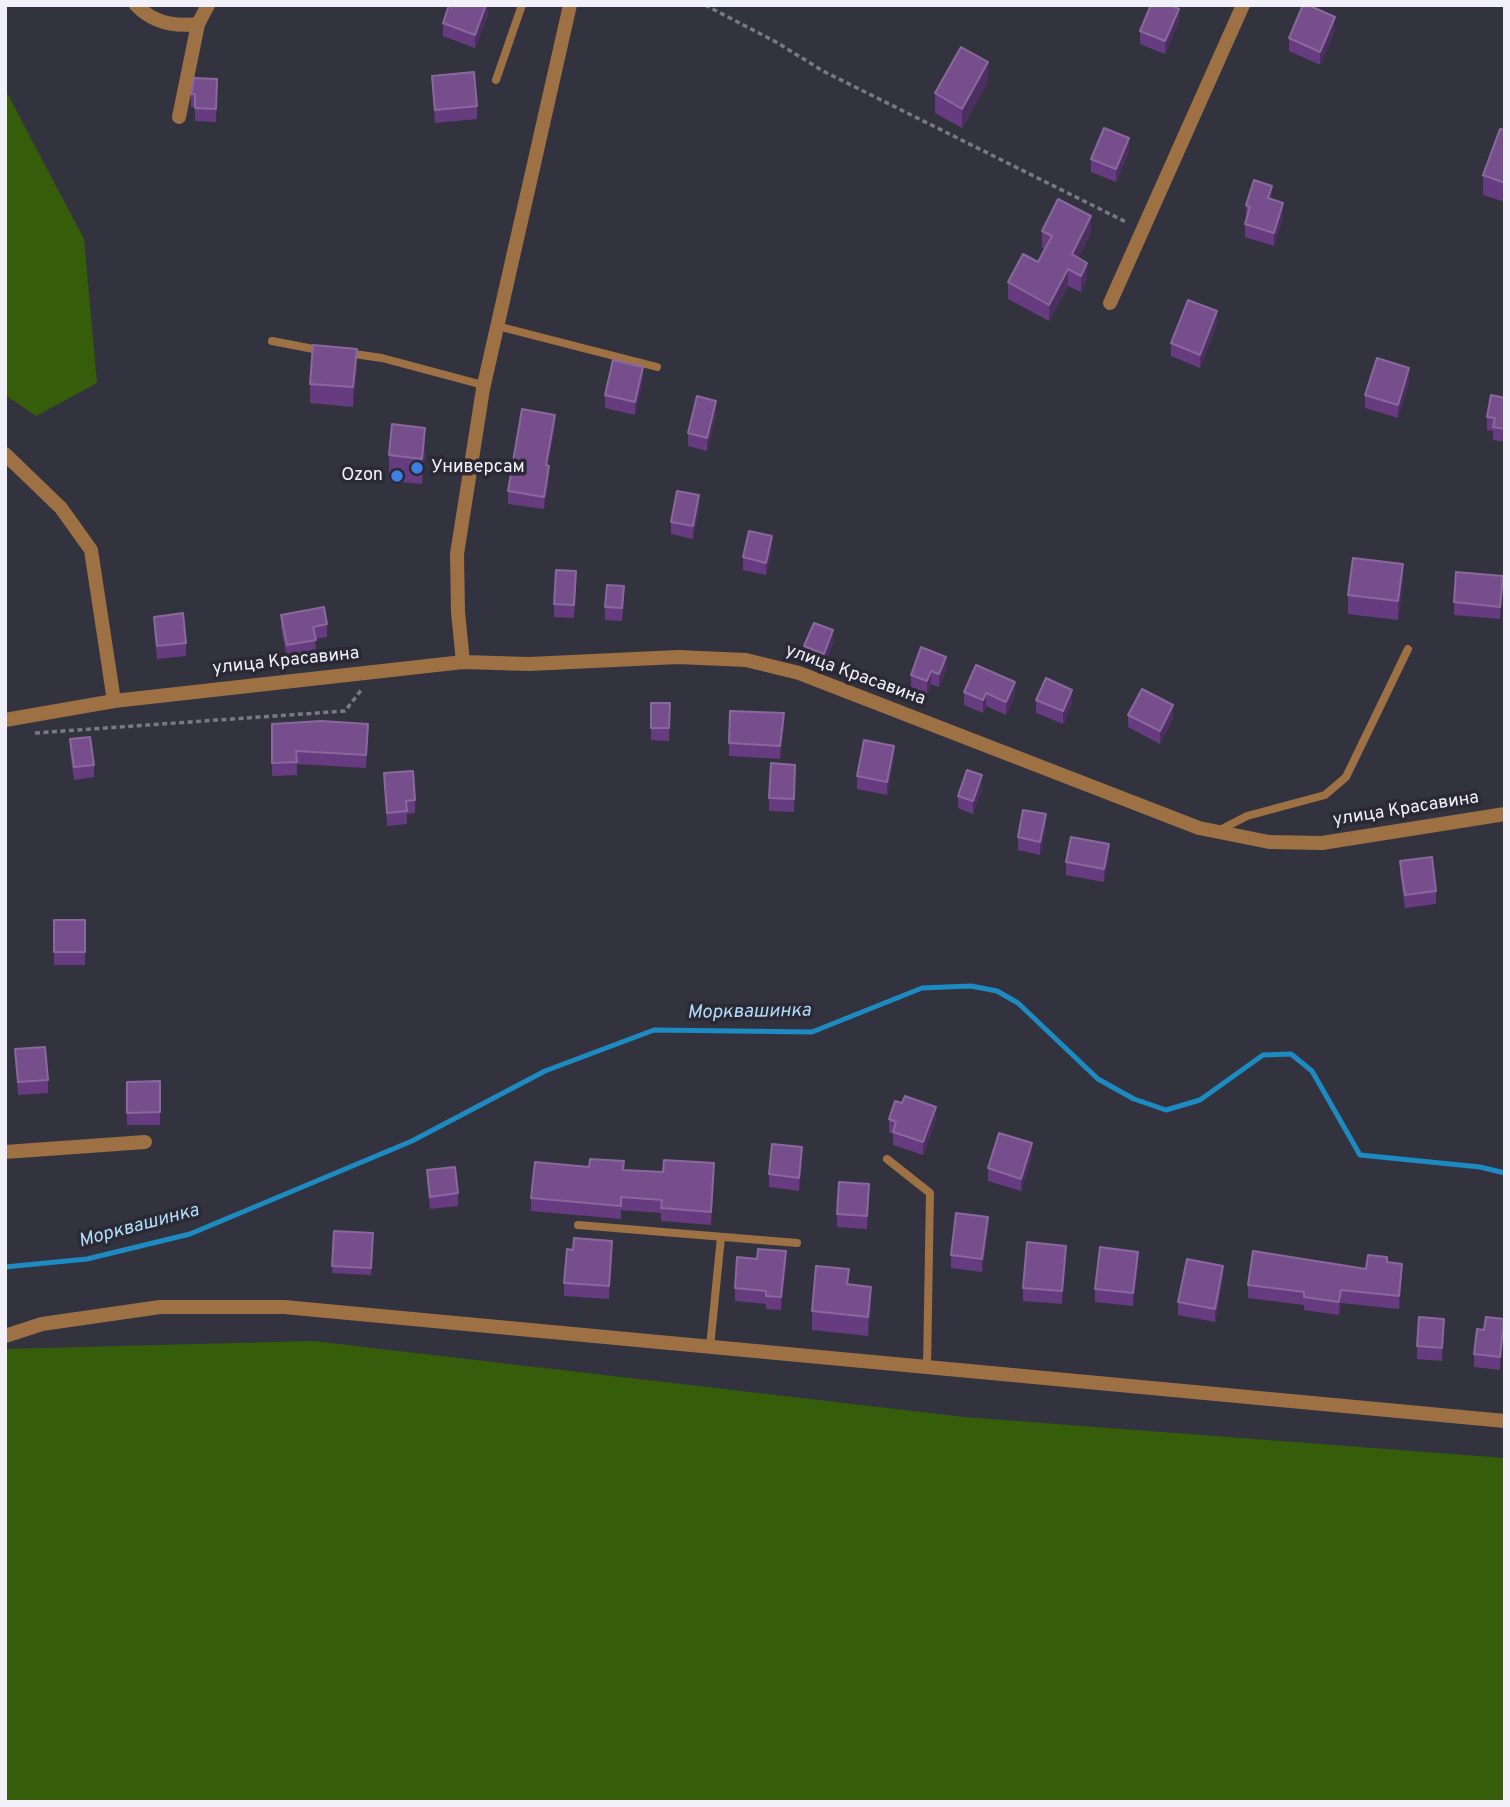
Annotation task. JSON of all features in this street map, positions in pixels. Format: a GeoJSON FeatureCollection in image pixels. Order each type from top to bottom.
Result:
{"type":"FeatureCollection","features":[{"type":"Feature","properties":{"kind":"street"},"geometry":{"type":"LineString","coordinates":[[136,5],[147,17],[179,26],[198,24]]}},
{"type":"Feature","properties":{"kind":"street"},"geometry":{"type":"LineString","coordinates":[[179,117],[198,24],[208,5]]}},
{"type":"Feature","properties":{"kind":"street"},"geometry":{"type":"LineString","coordinates":[[463,662],[457,612],[457,554],[483,385],[570,5]]}},
{"type":"Feature","properties":{"kind":"street"},"geometry":{"type":"LineString","coordinates":[[1110,303],[1243,5]]}},
{"type":"Feature","properties":{"kind":"street"},"geometry":{"type":"LineString","coordinates":[[5,454],[61,508],[91,550],[114,701]]}},
{"type":"Feature","properties":{"kind":"street","name":"улица Красавина"},"geometry":{"type":"LineString","coordinates":[[5,720],[114,701],[463,662],[529,664],[678,657],[746,660],[799,673],[1199,828],[1269,842],[1322,843],[1505,814]]}},
{"type":"Feature","properties":{"kind":"street"},"geometry":{"type":"LineString","coordinates":[[5,1152],[145,1142]]}},
{"type":"Feature","properties":{"kind":"street"},"geometry":{"type":"LineString","coordinates":[[5,1336],[42,1324],[160,1307],[284,1307],[1505,1421]]}},
{"type":"Feature","properties":{"kind":"lane"},"geometry":{"type":"LineString","coordinates":[[496,80],[522,5]]}},
{"type":"Feature","properties":{"kind":"lane"},"geometry":{"type":"LineString","coordinates":[[497,326],[657,367]]}},
{"type":"Feature","properties":{"kind":"lane"},"geometry":{"type":"LineString","coordinates":[[272,341],[328,351]]}},
{"type":"Feature","properties":{"kind":"lane"},"geometry":{"type":"LineString","coordinates":[[341,353],[382,358],[483,385]]}},
{"type":"Feature","properties":{"kind":"lane"},"geometry":{"type":"LineString","coordinates":[[1217,831],[1247,816],[1325,795],[1346,777],[1408,649]]}},
{"type":"Feature","properties":{"kind":"lane"},"geometry":{"type":"LineString","coordinates":[[887,1159],[930,1193],[927,1367]]}},
{"type":"Feature","properties":{"kind":"lane"},"geometry":{"type":"LineString","coordinates":[[578,1225],[797,1243]]}},
{"type":"Feature","properties":{"kind":"lane"},"geometry":{"type":"LineString","coordinates":[[710,1347],[721,1237]]}},
{"type":"Feature","properties":{"kind":"path"},"geometry":{"type":"LineString","coordinates":[[705,5],[824,71],[1142,231]]}},
{"type":"Feature","properties":{"kind":"path"},"geometry":{"type":"LineString","coordinates":[[31,734],[345,711],[376,672]]}},
{"type":"Feature","properties":{"kind":"green space"},"geometry":{"type":"Polygon","coordinates":[[[5,89],[84,239],[97,383],[36,416],[5,395],[5,89]]]}},
{"type":"Feature","properties":{"kind":"green space"},"geometry":{"type":"Polygon","coordinates":[[[313,1341],[964,1417],[1505,1458],[1505,1802],[5,1802],[5,1349],[313,1341]]]}},
{"type":"Feature","properties":{"kind":"building"},"geometry":{"type":"Polygon","coordinates":[[[449,5],[486,5],[475,35],[443,23],[449,5]]]}},
{"type":"Feature","properties":{"kind":"building"},"geometry":{"type":"Polygon","coordinates":[[[1151,5],[1171,5],[1179,9],[1165,41],[1140,31],[1151,5]]]}},
{"type":"Feature","properties":{"kind":"building"},"geometry":{"type":"Polygon","coordinates":[[[1303,5],[1335,17],[1320,52],[1289,38],[1303,5]]]}},
{"type":"Feature","properties":{"kind":"building"},"geometry":{"type":"Polygon","coordinates":[[[961,47],[988,62],[962,109],[935,93],[961,47]]]}},
{"type":"Feature","properties":{"kind":"building"},"geometry":{"type":"Polygon","coordinates":[[[474,72],[477,106],[435,110],[432,76],[474,72]]]}},
{"type":"Feature","properties":{"kind":"building"},"geometry":{"type":"Polygon","coordinates":[[[194,78],[217,79],[216,109],[195,108],[195,94],[191,94],[194,78]]]}},
{"type":"Feature","properties":{"kind":"building"},"geometry":{"type":"Polygon","coordinates":[[[1104,128],[1129,138],[1116,169],[1091,159],[1104,128]]]}},
{"type":"Feature","properties":{"kind":"building"},"geometry":{"type":"Polygon","coordinates":[[[1500,129],[1505,130],[1505,183],[1483,175],[1500,129]]]}},
{"type":"Feature","properties":{"kind":"building"},"geometry":{"type":"Polygon","coordinates":[[[1254,180],[1272,186],[1268,198],[1283,203],[1274,233],[1245,224],[1250,207],[1246,205],[1254,180]]]}},
{"type":"Feature","properties":{"kind":"building"},"geometry":{"type":"Polygon","coordinates":[[[1058,199],[1091,216],[1072,254],[1087,263],[1081,276],[1068,269],[1049,305],[1008,282],[1023,254],[1038,262],[1052,236],[1042,231],[1058,199]]]}},
{"type":"Feature","properties":{"kind":"building"},"geometry":{"type":"Polygon","coordinates":[[[1188,300],[1217,311],[1200,355],[1171,343],[1188,300]]]}},
{"type":"Feature","properties":{"kind":"building"},"geometry":{"type":"Polygon","coordinates":[[[313,345],[357,349],[353,387],[310,384],[313,345]]]}},
{"type":"Feature","properties":{"kind":"building"},"geometry":{"type":"Polygon","coordinates":[[[1377,358],[1409,368],[1398,405],[1365,395],[1377,358]]]}},
{"type":"Feature","properties":{"kind":"building"},"geometry":{"type":"Polygon","coordinates":[[[613,360],[643,367],[635,402],[605,395],[613,360]]]}},
{"type":"Feature","properties":{"kind":"building"},"geometry":{"type":"Polygon","coordinates":[[[1491,395],[1505,398],[1505,429],[1493,427],[1495,418],[1487,417],[1491,395]]]}},
{"type":"Feature","properties":{"kind":"building"},"geometry":{"type":"Polygon","coordinates":[[[697,396],[716,401],[707,438],[688,433],[697,396]]]}},
{"type":"Feature","properties":{"kind":"building"},"geometry":{"type":"Polygon","coordinates":[[[522,409],[555,415],[546,465],[549,466],[544,497],[508,491],[522,409]]]}},
{"type":"Feature","properties":{"kind":"building"},"geometry":{"type":"Polygon","coordinates":[[[392,424],[425,428],[422,459],[389,455],[392,424]]]}},
{"type":"Feature","properties":{"kind":"building"},"geometry":{"type":"Polygon","coordinates":[[[677,491],[699,495],[693,526],[671,522],[677,491]]]}},
{"type":"Feature","properties":{"kind":"building"},"geometry":{"type":"Polygon","coordinates":[[[749,531],[772,536],[766,563],[743,557],[749,531]]]}},
{"type":"Feature","properties":{"kind":"building"},"geometry":{"type":"Polygon","coordinates":[[[1353,558],[1403,564],[1398,601],[1348,595],[1353,558]]]}},
{"type":"Feature","properties":{"kind":"building"},"geometry":{"type":"Polygon","coordinates":[[[556,570],[576,571],[574,605],[554,604],[556,570]]]}},
{"type":"Feature","properties":{"kind":"building"},"geometry":{"type":"Polygon","coordinates":[[[1456,572],[1503,576],[1500,607],[1454,602],[1456,572]]]}},
{"type":"Feature","properties":{"kind":"building"},"geometry":{"type":"Polygon","coordinates":[[[607,585],[624,586],[622,608],[605,607],[607,585]]]}},
{"type":"Feature","properties":{"kind":"building"},"geometry":{"type":"Polygon","coordinates":[[[324,607],[327,624],[313,627],[316,640],[287,645],[281,615],[324,607]]]}},
{"type":"Feature","properties":{"kind":"building"},"geometry":{"type":"Polygon","coordinates":[[[183,613],[186,643],[157,646],[154,617],[183,613]]]}},
{"type":"Feature","properties":{"kind":"building"},"geometry":{"type":"Polygon","coordinates":[[[814,623],[833,630],[824,654],[804,646],[814,623]]]}},
{"type":"Feature","properties":{"kind":"building"},"geometry":{"type":"Polygon","coordinates":[[[921,647],[946,657],[939,674],[931,671],[927,681],[911,675],[921,647]]]}},
{"type":"Feature","properties":{"kind":"building"},"geometry":{"type":"Polygon","coordinates":[[[976,665],[1015,682],[1006,702],[986,693],[983,700],[964,692],[976,665]]]}},
{"type":"Feature","properties":{"kind":"building"},"geometry":{"type":"Polygon","coordinates":[[[1046,678],[1072,690],[1063,711],[1036,700],[1046,678]]]}},
{"type":"Feature","properties":{"kind":"building"},"geometry":{"type":"Polygon","coordinates":[[[1142,689],[1173,705],[1160,731],[1128,715],[1142,689]]]}},
{"type":"Feature","properties":{"kind":"building"},"geometry":{"type":"Polygon","coordinates":[[[651,703],[670,703],[669,728],[651,728],[651,703]]]}},
{"type":"Feature","properties":{"kind":"building"},"geometry":{"type":"Polygon","coordinates":[[[730,711],[784,713],[780,746],[729,743],[730,711]]]}},
{"type":"Feature","properties":{"kind":"building"},"geometry":{"type":"Polygon","coordinates":[[[321,721],[368,724],[366,755],[296,751],[297,762],[272,763],[272,724],[321,721]]]}},
{"type":"Feature","properties":{"kind":"building"},"geometry":{"type":"Polygon","coordinates":[[[90,737],[94,765],[74,767],[70,739],[90,737]]]}},
{"type":"Feature","properties":{"kind":"building"},"geometry":{"type":"Polygon","coordinates":[[[864,740],[894,746],[887,782],[857,776],[864,740]]]}},
{"type":"Feature","properties":{"kind":"building"},"geometry":{"type":"Polygon","coordinates":[[[771,763],[795,765],[794,799],[769,798],[771,763]]]}},
{"type":"Feature","properties":{"kind":"building"},"geometry":{"type":"Polygon","coordinates":[[[967,770],[982,775],[973,801],[958,796],[967,770]]]}},
{"type":"Feature","properties":{"kind":"building"},"geometry":{"type":"Polygon","coordinates":[[[413,771],[415,800],[406,801],[407,811],[387,813],[384,773],[413,771]]]}},
{"type":"Feature","properties":{"kind":"building"},"geometry":{"type":"Polygon","coordinates":[[[1023,810],[1046,814],[1040,842],[1018,837],[1023,810]]]}},
{"type":"Feature","properties":{"kind":"building"},"geometry":{"type":"Polygon","coordinates":[[[1071,837],[1109,844],[1104,869],[1066,862],[1071,837]]]}},
{"type":"Feature","properties":{"kind":"building"},"geometry":{"type":"Polygon","coordinates":[[[1432,857],[1436,891],[1405,895],[1400,861],[1432,857]]]}},
{"type":"Feature","properties":{"kind":"building"},"geometry":{"type":"Polygon","coordinates":[[[54,920],[85,920],[85,952],[54,952],[54,920]]]}},
{"type":"Feature","properties":{"kind":"building"},"geometry":{"type":"Polygon","coordinates":[[[45,1047],[48,1080],[18,1082],[15,1049],[45,1047]]]}},
{"type":"Feature","properties":{"kind":"building"},"geometry":{"type":"Polygon","coordinates":[[[160,1081],[160,1112],[127,1113],[127,1082],[160,1081]]]}},
{"type":"Feature","properties":{"kind":"building"},"geometry":{"type":"Polygon","coordinates":[[[905,1096],[936,1107],[923,1142],[893,1132],[896,1122],[889,1119],[895,1101],[902,1103],[905,1096]]]}},
{"type":"Feature","properties":{"kind":"building"},"geometry":{"type":"Polygon","coordinates":[[[999,1133],[1032,1143],[1021,1179],[988,1168],[999,1133]]]}},
{"type":"Feature","properties":{"kind":"building"},"geometry":{"type":"Polygon","coordinates":[[[772,1144],[802,1147],[799,1178],[769,1174],[772,1144]]]}},
{"type":"Feature","properties":{"kind":"building"},"geometry":{"type":"Polygon","coordinates":[[[590,1159],[624,1161],[623,1170],[663,1172],[664,1160],[714,1163],[711,1212],[661,1208],[662,1200],[621,1197],[621,1206],[531,1198],[535,1162],[589,1167],[590,1159]]]}},
{"type":"Feature","properties":{"kind":"building"},"geometry":{"type":"Polygon","coordinates":[[[455,1167],[458,1193],[430,1197],[427,1170],[455,1167]]]}},
{"type":"Feature","properties":{"kind":"building"},"geometry":{"type":"Polygon","coordinates":[[[839,1182],[869,1184],[867,1216],[837,1214],[839,1182]]]}},
{"type":"Feature","properties":{"kind":"building"},"geometry":{"type":"Polygon","coordinates":[[[956,1213],[988,1217],[982,1259],[951,1255],[956,1213]]]}},
{"type":"Feature","properties":{"kind":"building"},"geometry":{"type":"Polygon","coordinates":[[[334,1231],[373,1233],[371,1268],[332,1266],[334,1231]]]}},
{"type":"Feature","properties":{"kind":"building"},"geometry":{"type":"Polygon","coordinates":[[[574,1238],[612,1241],[609,1286],[564,1283],[567,1249],[573,1250],[574,1238]]]}},
{"type":"Feature","properties":{"kind":"building"},"geometry":{"type":"Polygon","coordinates":[[[1027,1242],[1066,1246],[1062,1291],[1023,1288],[1027,1242]]]}},
{"type":"Feature","properties":{"kind":"building"},"geometry":{"type":"Polygon","coordinates":[[[1100,1247],[1138,1252],[1133,1293],[1095,1289],[1100,1247]]]}},
{"type":"Feature","properties":{"kind":"building"},"geometry":{"type":"Polygon","coordinates":[[[758,1249],[786,1251],[781,1297],[766,1296],[766,1291],[735,1288],[737,1257],[757,1259],[758,1249]]]}},
{"type":"Feature","properties":{"kind":"building"},"geometry":{"type":"Polygon","coordinates":[[[1253,1251],[1366,1269],[1368,1255],[1387,1257],[1387,1262],[1402,1264],[1399,1296],[1341,1290],[1339,1302],[1304,1297],[1304,1292],[1248,1285],[1253,1251]]]}},
{"type":"Feature","properties":{"kind":"building"},"geometry":{"type":"Polygon","coordinates":[[[1187,1259],[1223,1266],[1215,1309],[1178,1302],[1187,1259]]]}},
{"type":"Feature","properties":{"kind":"building"},"geometry":{"type":"Polygon","coordinates":[[[816,1266],[849,1269],[847,1284],[871,1287],[868,1317],[812,1311],[816,1266]]]}},
{"type":"Feature","properties":{"kind":"building"},"geometry":{"type":"Polygon","coordinates":[[[1419,1317],[1444,1319],[1442,1348],[1417,1346],[1419,1317]]]}},
{"type":"Feature","properties":{"kind":"building"},"geometry":{"type":"Polygon","coordinates":[[[1486,1317],[1504,1319],[1500,1357],[1474,1354],[1477,1329],[1484,1330],[1486,1317]]]}},
{"type":"Feature","properties":{"kind":"waterway","name":"Морквашинка"},"geometry":{"type":"LineString","coordinates":[[5,1267],[87,1259],[190,1234],[412,1141],[545,1071],[654,1030],[812,1032],[922,988],[971,986],[997,991],[1018,1003],[1098,1079],[1134,1099],[1166,1110],[1200,1100],[1263,1055],[1291,1054],[1312,1071],[1360,1155],[1480,1167],[1505,1173]]}},
{"type":"Feature","properties":{"kind":"place","name":"Универсам"},"geometry":{"type":"Point","coordinates":[417,468]}},
{"type":"Feature","properties":{"kind":"place","name":"Ozon"},"geometry":{"type":"Point","coordinates":[397,476]}}]}
